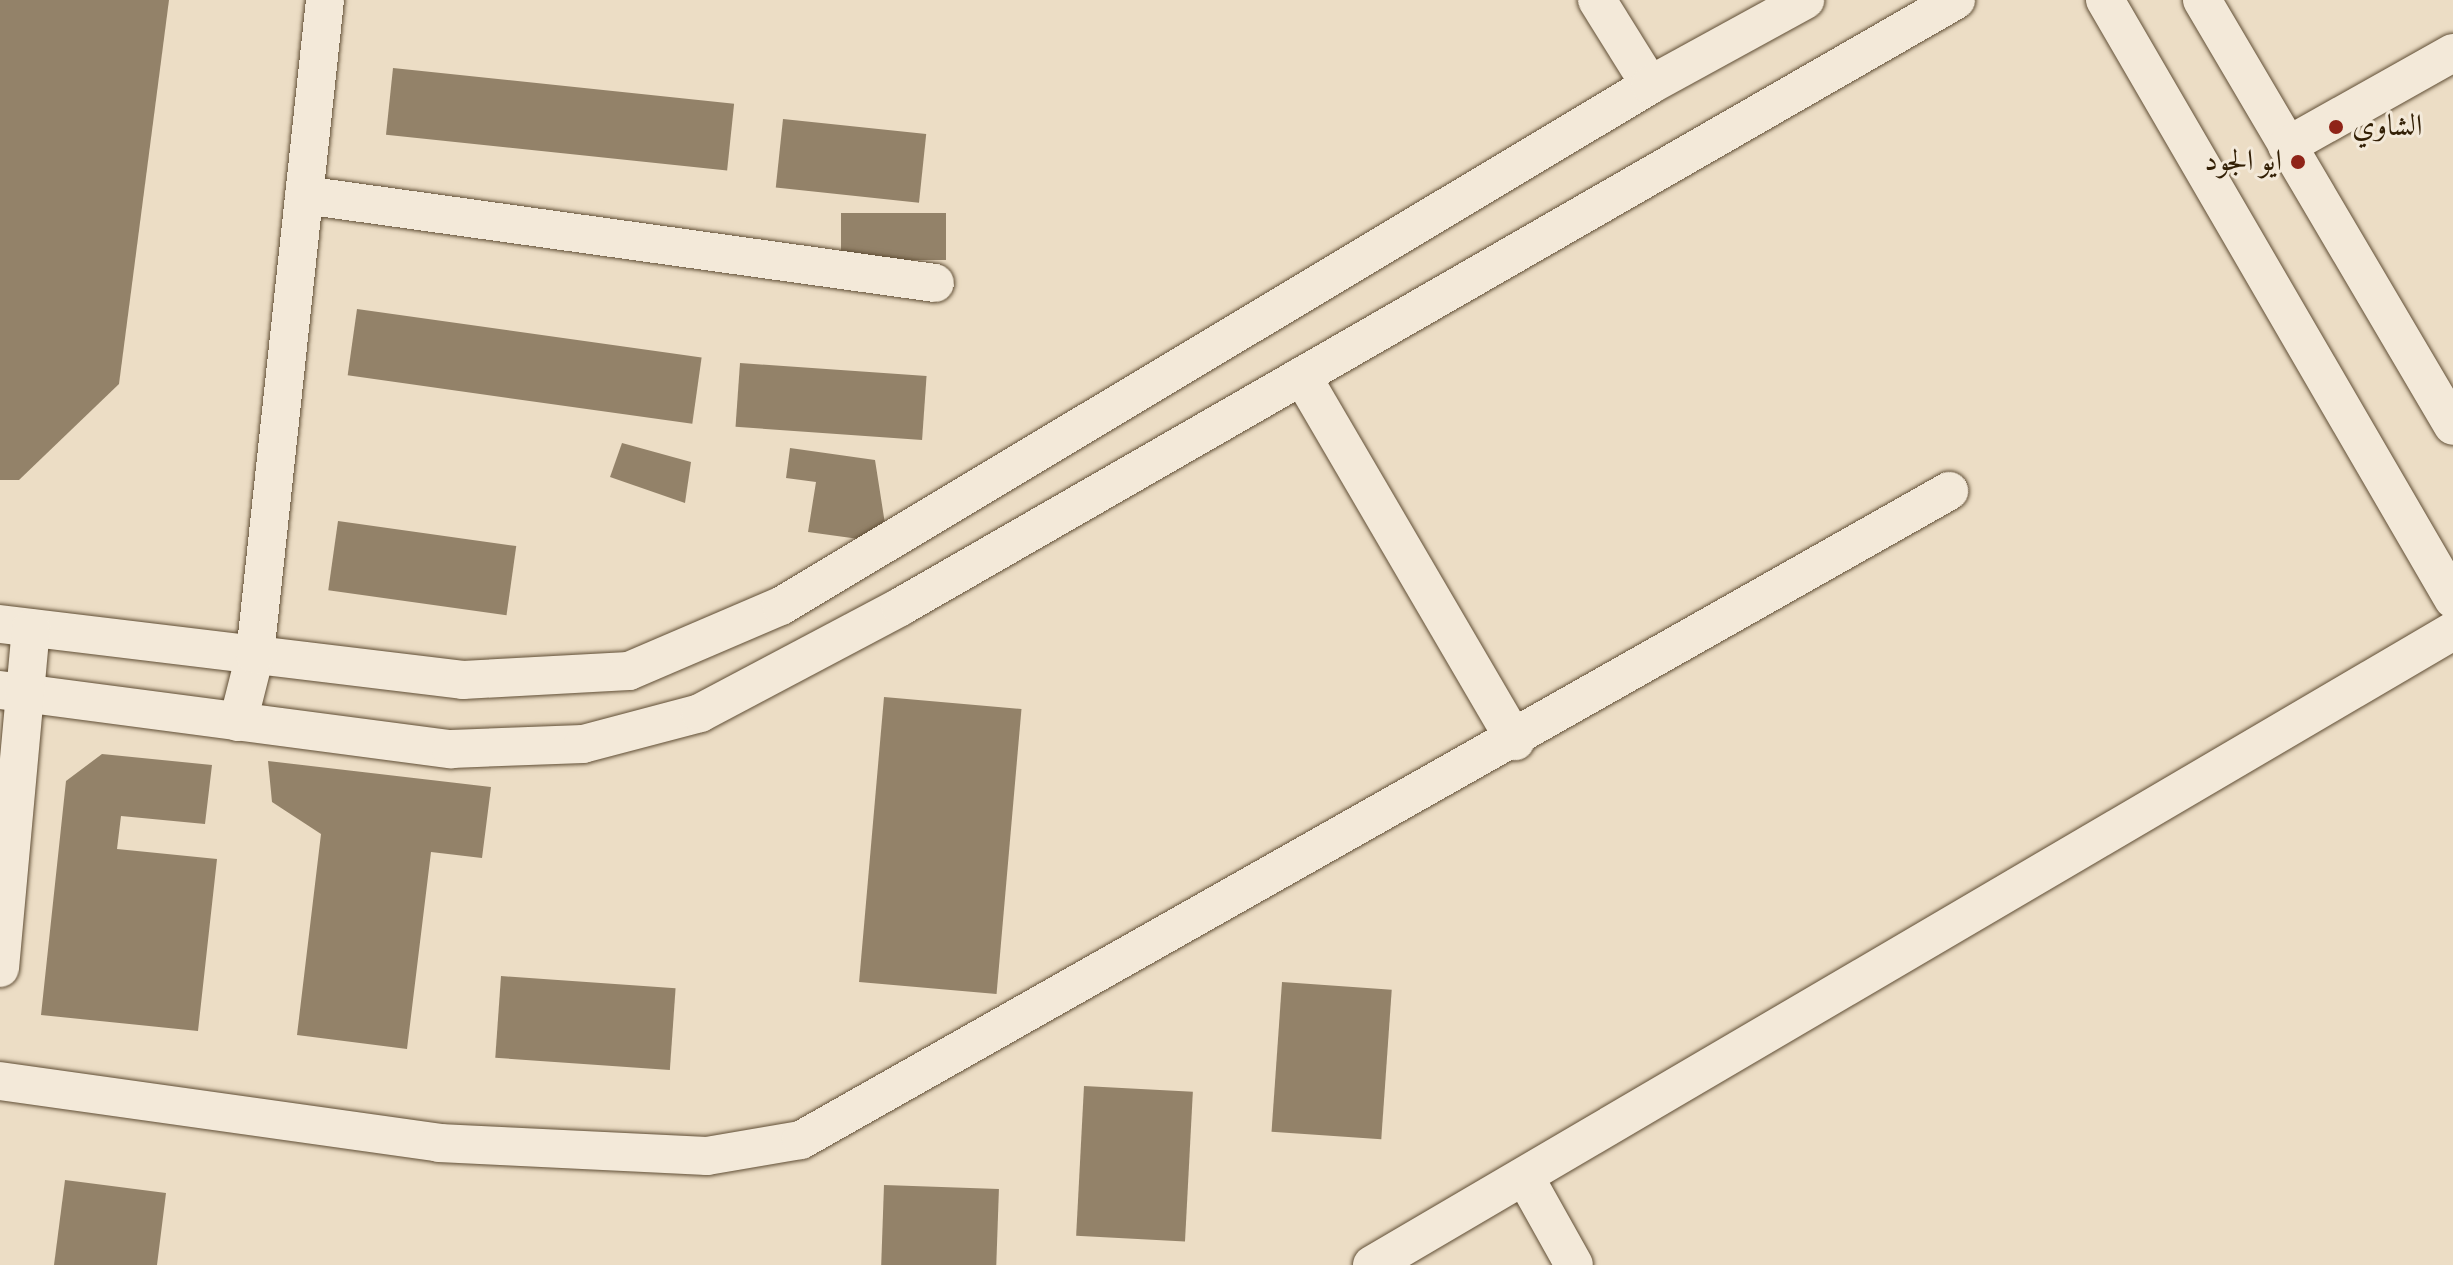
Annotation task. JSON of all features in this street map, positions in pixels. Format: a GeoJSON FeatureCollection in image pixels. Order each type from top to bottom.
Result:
{"type":"FeatureCollection","features":[{"type":"Feature","properties":{"kind":"street"},"geometry":{"type":"LineString","coordinates":[[238,722],[255,655],[325,0]]}},
{"type":"Feature","properties":{"kind":"street"},"geometry":{"type":"LineString","coordinates":[[1597,0],[1650,85]]}},
{"type":"Feature","properties":{"kind":"street"},"geometry":{"type":"LineString","coordinates":[[0,968],[16,626],[463,680],[629,671],[781,606],[1650,85],[1805,0]]}},
{"type":"Feature","properties":{"kind":"street"},"geometry":{"type":"LineString","coordinates":[[13,692],[451,749],[583,744],[700,713],[1302,376],[1956,0]]}},
{"type":"Feature","properties":{"kind":"street"},"geometry":{"type":"LineString","coordinates":[[2105,0],[2453,599]]}},
{"type":"Feature","properties":{"kind":"street"},"geometry":{"type":"LineString","coordinates":[[2202,0],[2453,426]]}},
{"type":"Feature","properties":{"kind":"street"},"geometry":{"type":"LineString","coordinates":[[2287,146],[2453,53]]}},
{"type":"Feature","properties":{"kind":"street"},"geometry":{"type":"LineString","coordinates":[[304,195],[935,283]]}},
{"type":"Feature","properties":{"kind":"street"},"geometry":{"type":"LineString","coordinates":[[1302,376],[1515,741]]}},
{"type":"Feature","properties":{"kind":"street"},"geometry":{"type":"LineString","coordinates":[[0,1081],[439,1143],[707,1156],[801,1140],[1515,741],[1949,491]]}},
{"type":"Feature","properties":{"kind":"street"},"geometry":{"type":"LineString","coordinates":[[1372,1265],[1526,1179],[2453,631]]}},
{"type":"Feature","properties":{"kind":"street"},"geometry":{"type":"LineString","coordinates":[[1526,1179],[1574,1265]]}},
{"type":"Feature","properties":{"kind":"building"},"geometry":{"type":"Polygon","coordinates":[[[0,0],[169,0],[119,384],[19,480],[0,480],[0,0]]]}},
{"type":"Feature","properties":{"kind":"building"},"geometry":{"type":"Polygon","coordinates":[[[393,68],[734,104],[727,170],[386,135],[393,68]]]}},
{"type":"Feature","properties":{"kind":"building"},"geometry":{"type":"Polygon","coordinates":[[[783,119],[926,134],[919,203],[776,188],[783,119]]]}},
{"type":"Feature","properties":{"kind":"building"},"geometry":{"type":"Polygon","coordinates":[[[841,213],[946,213],[946,260],[841,260],[841,213]]]}},
{"type":"Feature","properties":{"kind":"building"},"geometry":{"type":"Polygon","coordinates":[[[357,309],[702,357],[692,424],[348,375],[357,309]]]}},
{"type":"Feature","properties":{"kind":"building"},"geometry":{"type":"Polygon","coordinates":[[[740,363],[927,376],[922,440],[736,427],[740,363]]]}},
{"type":"Feature","properties":{"kind":"building"},"geometry":{"type":"Polygon","coordinates":[[[622,443],[691,462],[685,503],[610,477],[622,443]]]}},
{"type":"Feature","properties":{"kind":"building"},"geometry":{"type":"Polygon","coordinates":[[[790,448],[875,460],[888,543],[808,532],[816,482],[786,478],[790,448]]]}},
{"type":"Feature","properties":{"kind":"building"},"geometry":{"type":"Polygon","coordinates":[[[338,521],[516,546],[507,615],[328,590],[338,521]]]}},
{"type":"Feature","properties":{"kind":"building"},"geometry":{"type":"Polygon","coordinates":[[[884,697],[1021,709],[997,994],[859,982],[884,697]]]}},
{"type":"Feature","properties":{"kind":"building"},"geometry":{"type":"Polygon","coordinates":[[[102,754],[212,765],[205,824],[121,816],[117,849],[217,859],[198,1031],[41,1015],[66,781],[102,754]]]}},
{"type":"Feature","properties":{"kind":"building"},"geometry":{"type":"Polygon","coordinates":[[[268,761],[491,787],[482,858],[431,852],[407,1049],[297,1035],[321,834],[272,802],[268,761]]]}},
{"type":"Feature","properties":{"kind":"building"},"geometry":{"type":"Polygon","coordinates":[[[501,976],[676,988],[670,1070],[495,1058],[501,976]]]}},
{"type":"Feature","properties":{"kind":"building"},"geometry":{"type":"Polygon","coordinates":[[[1282,982],[1392,990],[1381,1139],[1272,1132],[1282,982]]]}},
{"type":"Feature","properties":{"kind":"building"},"geometry":{"type":"Polygon","coordinates":[[[1084,1086],[1193,1092],[1185,1241],[1076,1236],[1084,1086]]]}},
{"type":"Feature","properties":{"kind":"building"},"geometry":{"type":"Polygon","coordinates":[[[65,1180],[166,1193],[157,1265],[54,1265],[65,1180]]]}},
{"type":"Feature","properties":{"kind":"building"},"geometry":{"type":"Polygon","coordinates":[[[884,1185],[999,1189],[996,1265],[881,1265],[884,1185]]]}},
{"type":"Feature","properties":{"kind":"place","name":"الشاوي"},"geometry":{"type":"Point","coordinates":[2336,127]}},
{"type":"Feature","properties":{"kind":"place","name":"ايو الجود"},"geometry":{"type":"Point","coordinates":[2298,162]}}]}
